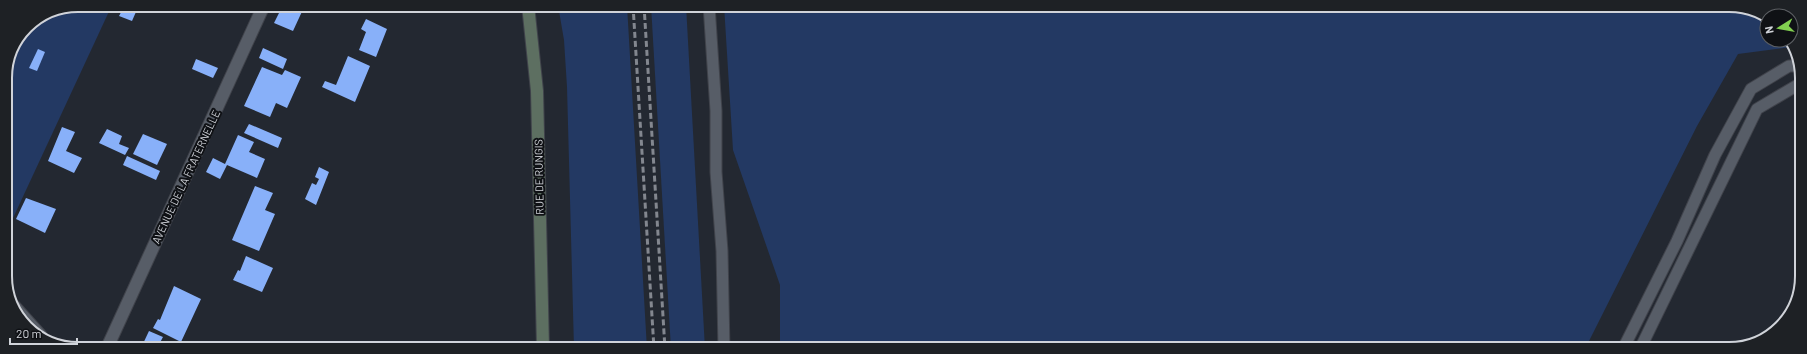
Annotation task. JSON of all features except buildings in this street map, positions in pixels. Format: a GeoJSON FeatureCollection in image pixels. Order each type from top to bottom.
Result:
{"type":"FeatureCollection","features":[{"type":"Feature","properties":{"kind":"main road","name":"RUE DE RUNGIS"},"geometry":{"type":"LineString","coordinates":[[529,12],[537,91],[543,342]]}},
{"type":"Feature","properties":{"kind":"street","name":"AVENUE DE LA FRATERNELLE"},"geometry":{"type":"LineString","coordinates":[[110,342],[261,12]]}},
{"type":"Feature","properties":{"kind":"lane"},"geometry":{"type":"LineString","coordinates":[[709,12],[716,111],[716,172],[722,252],[724,342]]}},
{"type":"Feature","properties":{"kind":"lane"},"geometry":{"type":"LineString","coordinates":[[1627,342],[1678,241],[1715,155],[1751,89],[1788,66],[1794,66]]}},
{"type":"Feature","properties":{"kind":"lane"},"geometry":{"type":"LineString","coordinates":[[1643,342],[1756,109],[1795,87]]}},
{"type":"Feature","properties":{"kind":"shaded area"},"geometry":{"type":"Polygon","coordinates":[[[109,12],[12,220],[12,78],[13,65],[17,53],[23,41],[31,31],[41,23],[53,17],[65,13],[109,12]]]}},
{"type":"Feature","properties":{"kind":"shaded area"},"geometry":{"type":"Polygon","coordinates":[[[559,12],[627,12],[647,342],[574,342],[567,87],[564,40],[559,12]]]}},
{"type":"Feature","properties":{"kind":"shaded area"},"geometry":{"type":"Polygon","coordinates":[[[651,12],[686,12],[705,342],[671,342],[651,12]]]}},
{"type":"Feature","properties":{"kind":"shaded area"},"geometry":{"type":"Polygon","coordinates":[[[724,12],[1729,12],[1746,14],[1759,20],[1759,48],[1783,48],[1738,54],[1697,126],[1589,342],[780,342],[780,285],[733,150],[724,12]]]}},
{"type":"Feature","properties":{"kind":"railway"},"geometry":{"type":"LineString","coordinates":[[633,12],[654,342]]}},
{"type":"Feature","properties":{"kind":"railway"},"geometry":{"type":"LineString","coordinates":[[644,12],[665,342]]}}]}
